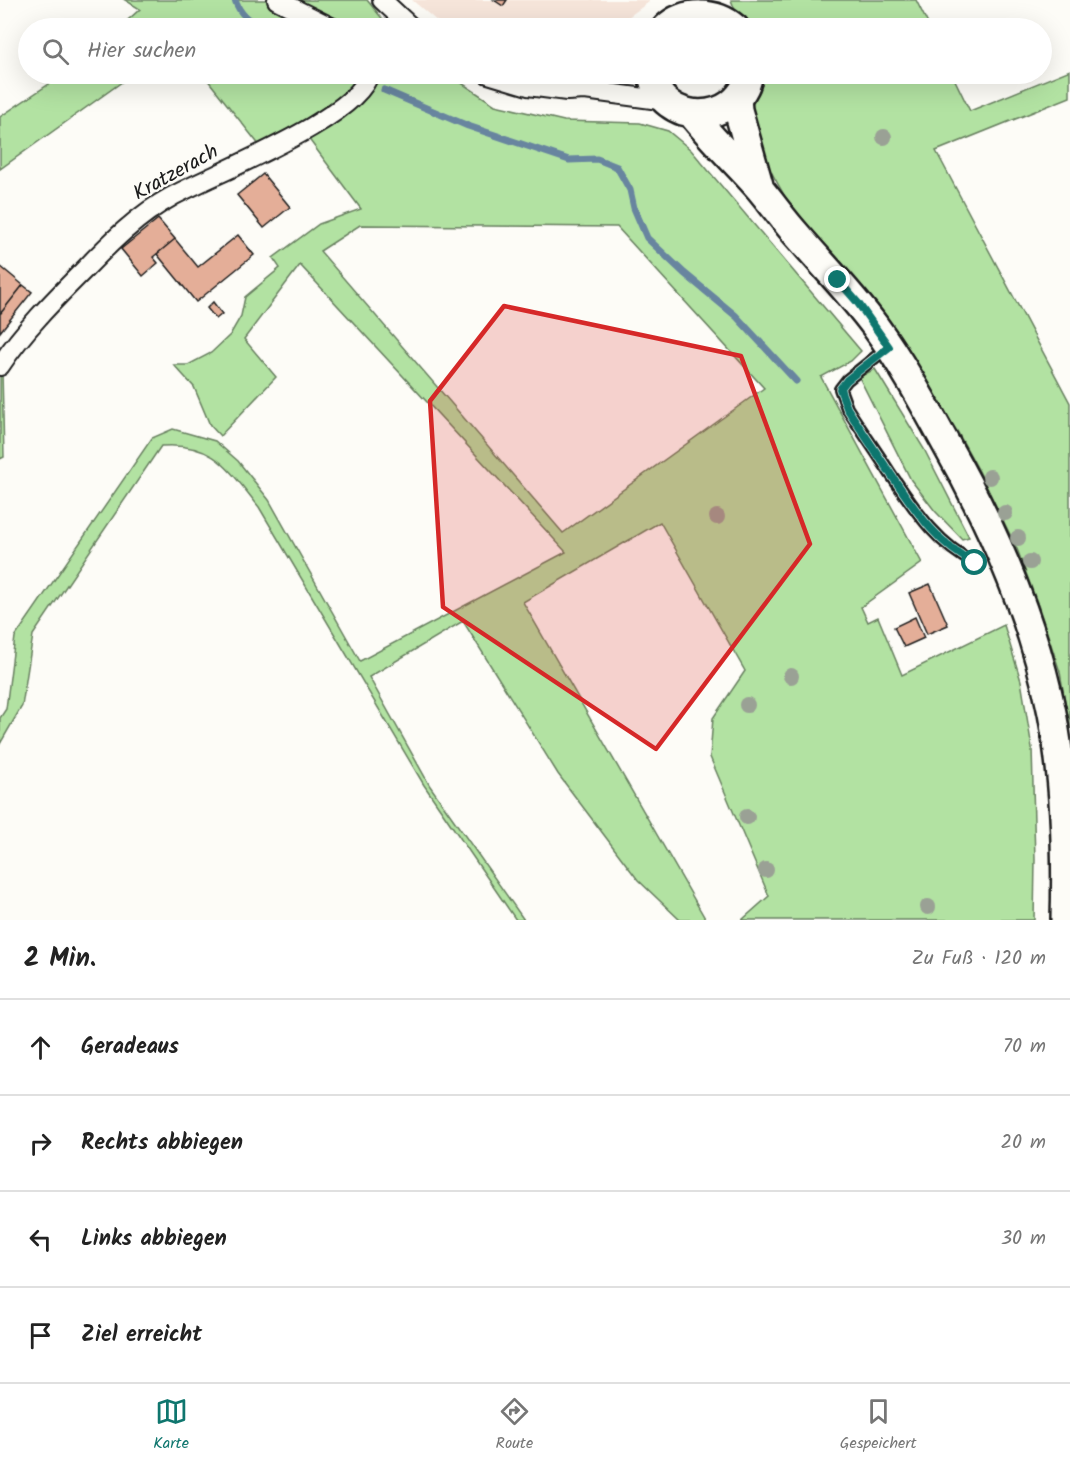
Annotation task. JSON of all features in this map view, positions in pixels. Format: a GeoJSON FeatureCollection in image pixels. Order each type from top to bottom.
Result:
{"type":"FeatureCollection","features":[{"type":"Feature","properties":{"kind":"main road"},"geometry":{"type":"LineString","coordinates":[[672,18],[680,0]]}},
{"type":"Feature","properties":{"kind":"main road"},"geometry":{"type":"LineString","coordinates":[[682,18],[697,14],[723,16]]}},
{"type":"Feature","properties":{"kind":"main road"},"geometry":{"type":"LineString","coordinates":[[656,84],[667,101],[678,109],[705,114],[718,111],[737,98],[745,84]]}},
{"type":"Feature","properties":{"kind":"main road"},"geometry":{"type":"LineString","coordinates":[[737,98],[738,110],[760,189]]}},
{"type":"Feature","properties":{"kind":"main road"},"geometry":{"type":"LineString","coordinates":[[691,113],[858,303],[908,374],[987,520],[1009,569],[1029,626],[1043,674],[1059,756],[1067,870],[1065,920]]}},
{"type":"Feature","properties":{"kind":"street"},"geometry":{"type":"LineString","coordinates":[[277,0],[313,18]]}},
{"type":"Feature","properties":{"kind":"street"},"geometry":{"type":"LineString","coordinates":[[382,0],[401,18]]}},
{"type":"Feature","properties":{"kind":"street","name":"Kratzerach"},"geometry":{"type":"LineString","coordinates":[[0,366],[53,301],[114,240],[142,216],[170,197],[227,171],[307,129],[346,104],[365,84]]}},
{"type":"Feature","properties":{"kind":"street"},"geometry":{"type":"LineString","coordinates":[[521,84],[667,101]]}},
{"type":"Feature","properties":{"kind":"street"},"geometry":{"type":"LineString","coordinates":[[585,90],[594,84]]}},
{"type":"Feature","properties":{"kind":"lane"},"geometry":{"type":"LineString","coordinates":[[889,347],[847,380],[840,389],[847,408],[921,518],[941,540],[962,557],[975,563]]}},
{"type":"Feature","properties":{"kind":"highlighted area"},"geometry":{"type":"Polygon","coordinates":[[[504,306],[741,356],[810,544],[656,749],[443,607],[430,401],[504,306]]]}},
{"type":"Feature","properties":{"kind":"shaded area"},"geometry":{"type":"Polygon","coordinates":[[[412,0],[649,0],[627,18],[433,18],[412,0]]]}},
{"type":"Feature","properties":{"kind":"green space"},"geometry":{"type":"Polygon","coordinates":[[[125,0],[367,0],[382,18],[130,18],[140,9],[125,0]]]}},
{"type":"Feature","properties":{"kind":"green space"},"geometry":{"type":"Polygon","coordinates":[[[731,0],[916,0],[925,18],[743,18],[735,10],[731,0]]]}},
{"type":"Feature","properties":{"kind":"green space"},"geometry":{"type":"Polygon","coordinates":[[[1070,70],[1070,97],[936,151],[1070,403],[1070,731],[1060,672],[1038,605],[1017,549],[979,471],[957,431],[868,296],[788,202],[763,157],[752,116],[752,105],[762,84],[957,84],[970,111],[1036,84],[1052,84],[1052,77],[1070,70]]]}},
{"type":"Feature","properties":{"kind":"green space"},"geometry":{"type":"Polygon","coordinates":[[[49,84],[119,84],[0,169],[0,117],[49,84]]]}},
{"type":"Feature","properties":{"kind":"green space"},"geometry":{"type":"Polygon","coordinates":[[[211,84],[463,84],[495,105],[564,121],[640,123],[668,131],[691,150],[861,351],[851,361],[821,377],[922,563],[861,607],[868,622],[878,617],[902,675],[1004,625],[1021,681],[1032,748],[1034,920],[742,920],[769,896],[710,757],[713,718],[745,671],[660,522],[523,602],[706,920],[680,920],[638,880],[558,774],[463,621],[369,677],[430,786],[524,920],[516,920],[424,785],[259,507],[229,470],[219,461],[195,448],[161,446],[33,635],[22,706],[0,744],[0,718],[6,709],[15,637],[152,438],[173,429],[215,441],[238,461],[269,500],[360,661],[566,552],[300,265],[244,339],[276,377],[220,436],[210,425],[194,387],[174,365],[188,365],[211,353],[230,335],[241,316],[245,297],[280,268],[273,258],[319,224],[361,209],[299,126],[260,146],[211,84]],[[360,225],[320,251],[563,533],[764,388],[617,227],[360,225]]]}},
{"type":"Feature","properties":{"kind":"green space"},"geometry":{"type":"Polygon","coordinates":[[[875,369],[924,449],[969,537],[962,539],[935,511],[911,480],[859,377],[875,369]]]}},
{"type":"Feature","properties":{"kind":"green space"},"geometry":{"type":"Polygon","coordinates":[[[2,372],[4,457],[0,459],[0,376],[2,372]]]}},
{"type":"Feature","properties":{"kind":"building"},"geometry":{"type":"Polygon","coordinates":[[[494,0],[507,0],[503,6],[494,0]]]}},
{"type":"Feature","properties":{"kind":"building"},"geometry":{"type":"Polygon","coordinates":[[[263,174],[290,207],[264,228],[237,195],[263,174]]]}},
{"type":"Feature","properties":{"kind":"building"},"geometry":{"type":"Polygon","coordinates":[[[158,219],[175,239],[153,257],[158,263],[143,276],[121,249],[158,219]]]}},
{"type":"Feature","properties":{"kind":"building"},"geometry":{"type":"Polygon","coordinates":[[[238,235],[254,255],[196,302],[157,254],[175,239],[198,267],[238,235]]]}},
{"type":"Feature","properties":{"kind":"building"},"geometry":{"type":"Polygon","coordinates":[[[0,266],[23,285],[0,314],[0,266]]]}},
{"type":"Feature","properties":{"kind":"building"},"geometry":{"type":"Polygon","coordinates":[[[23,285],[32,292],[0,332],[0,314],[23,285]]]}},
{"type":"Feature","properties":{"kind":"building"},"geometry":{"type":"Polygon","coordinates":[[[213,302],[222,314],[216,319],[207,308],[213,302]]]}},
{"type":"Feature","properties":{"kind":"building"},"geometry":{"type":"Polygon","coordinates":[[[930,584],[948,625],[927,634],[909,593],[930,584]]]}},
{"type":"Feature","properties":{"kind":"building"},"geometry":{"type":"Polygon","coordinates":[[[915,617],[924,638],[904,647],[894,627],[915,617]]]}},
{"type":"Feature","properties":{"kind":"waterway"},"geometry":{"type":"LineString","coordinates":[[235,0],[246,18]]}},
{"type":"Feature","properties":{"kind":"waterway"},"geometry":{"type":"LineString","coordinates":[[384,90],[468,126],[569,160],[597,159],[617,167],[630,190],[634,208],[647,238],[684,273],[736,316],[796,381]]}},
{"type":"Feature","properties":{"kind":"route"},"geometry":{"type":"LineString","coordinates":[[838,280],[858,303],[889,347],[847,380],[840,389],[847,408],[921,518],[941,540],[962,557],[975,563]]}}]}
